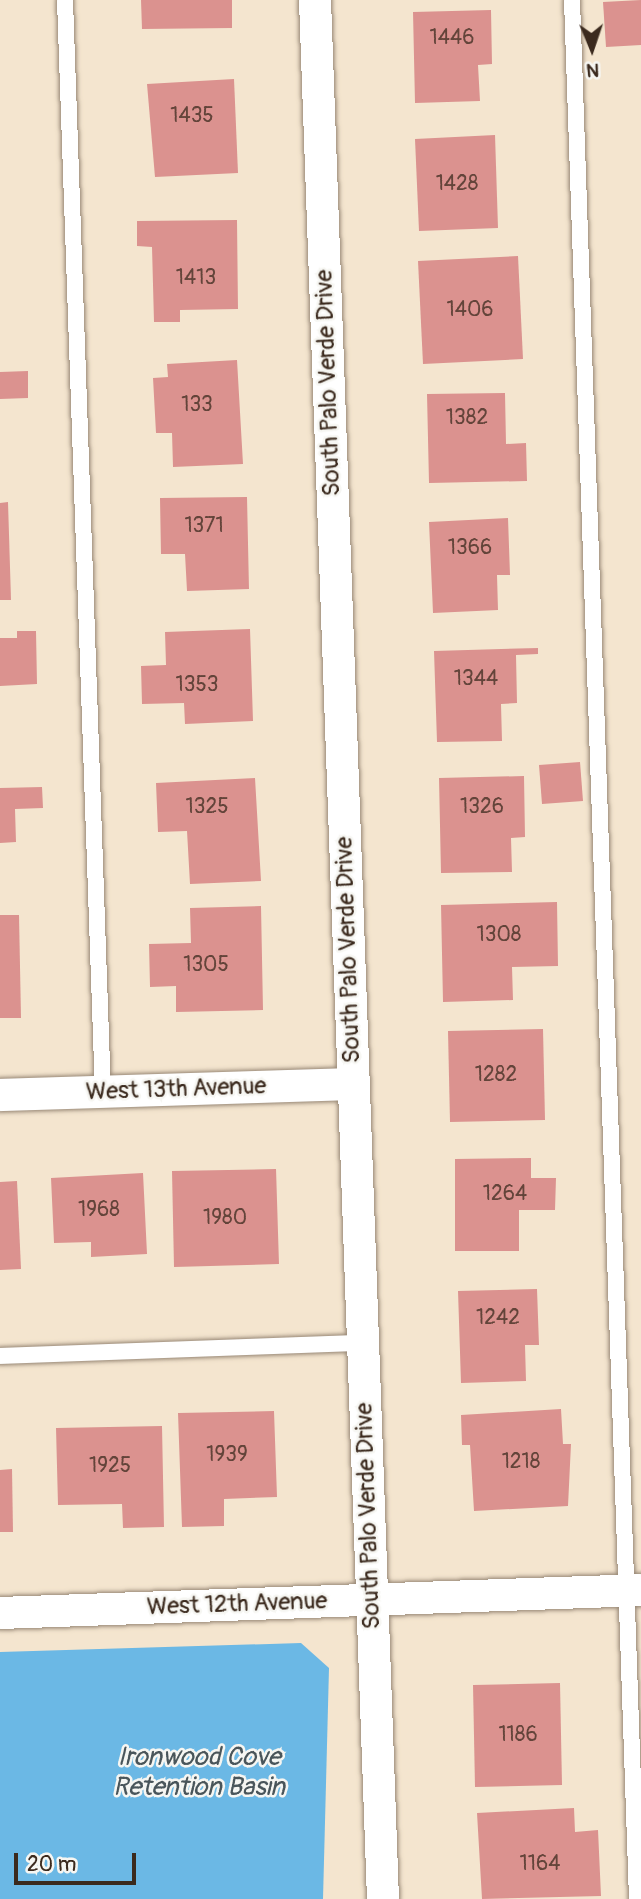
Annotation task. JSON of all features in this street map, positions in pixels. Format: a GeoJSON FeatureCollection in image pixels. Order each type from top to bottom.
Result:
{"type":"FeatureCollection","features":[{"type":"Feature","properties":{"kind":"street","name":"South Palo Verde Drive"},"geometry":{"type":"LineString","coordinates":[[315,0],[383,1899]]}},
{"type":"Feature","properties":{"kind":"street","name":"West 13th Avenue"},"geometry":{"type":"LineString","coordinates":[[0,1095],[353,1084]]}},
{"type":"Feature","properties":{"kind":"street","name":"West 12th Avenue"},"geometry":{"type":"LineString","coordinates":[[0,1613],[633,1590]]}},
{"type":"Feature","properties":{"kind":"lane"},"geometry":{"type":"LineString","coordinates":[[65,0],[103,1092]]}},
{"type":"Feature","properties":{"kind":"lane"},"geometry":{"type":"LineString","coordinates":[[572,0],[633,1590],[637,1899]]}},
{"type":"Feature","properties":{"kind":"lane"},"geometry":{"type":"LineString","coordinates":[[0,1356],[362,1343]]}},
{"type":"Feature","properties":{"kind":"water","name":"Ironwood Cove Retention Basin"},"geometry":{"type":"Polygon","coordinates":[[[301,1643],[329,1668],[323,1899],[0,1899],[0,1652],[301,1643]]]}},
{"type":"Feature","properties":{"kind":"building"},"geometry":{"type":"Polygon","coordinates":[[[141,0],[232,0],[232,28],[142,29],[141,0]]]}},
{"type":"Feature","properties":{"kind":"building"},"geometry":{"type":"Polygon","coordinates":[[[641,0],[641,45],[606,47],[603,2],[641,0]]]}},
{"type":"Feature","properties":{"kind":"building"},"geometry":{"type":"Polygon","coordinates":[[[491,10],[492,64],[478,65],[480,101],[415,103],[413,12],[491,10]]]}},
{"type":"Feature","properties":{"kind":"building"},"geometry":{"type":"Polygon","coordinates":[[[234,79],[238,173],[155,177],[147,84],[234,79]]]}},
{"type":"Feature","properties":{"kind":"building"},"geometry":{"type":"Polygon","coordinates":[[[495,135],[498,228],[419,231],[415,139],[495,135]]]}},
{"type":"Feature","properties":{"kind":"building"},"geometry":{"type":"Polygon","coordinates":[[[237,220],[238,309],[180,310],[180,322],[154,322],[152,247],[137,246],[137,221],[237,220]]]}},
{"type":"Feature","properties":{"kind":"building"},"geometry":{"type":"Polygon","coordinates":[[[518,256],[523,359],[423,364],[418,261],[518,256]]]}},
{"type":"Feature","properties":{"kind":"building"},"geometry":{"type":"Polygon","coordinates":[[[237,360],[243,464],[173,467],[172,433],[156,433],[153,378],[168,377],[167,364],[237,360]]]}},
{"type":"Feature","properties":{"kind":"building"},"geometry":{"type":"Polygon","coordinates":[[[28,371],[28,398],[0,399],[0,372],[28,371]]]}},
{"type":"Feature","properties":{"kind":"building"},"geometry":{"type":"Polygon","coordinates":[[[505,393],[506,444],[526,443],[527,481],[429,483],[427,394],[505,393]]]}},
{"type":"Feature","properties":{"kind":"building"},"geometry":{"type":"Polygon","coordinates":[[[247,497],[249,589],[187,591],[185,554],[161,554],[160,498],[247,497]]]}},
{"type":"Feature","properties":{"kind":"building"},"geometry":{"type":"Polygon","coordinates":[[[8,502],[11,600],[0,600],[0,503],[8,502]]]}},
{"type":"Feature","properties":{"kind":"building"},"geometry":{"type":"Polygon","coordinates":[[[508,518],[510,575],[497,575],[498,610],[433,613],[429,522],[508,518]]]}},
{"type":"Feature","properties":{"kind":"building"},"geometry":{"type":"Polygon","coordinates":[[[250,629],[253,721],[185,724],[184,703],[142,704],[141,666],[166,665],[165,632],[250,629]]]}},
{"type":"Feature","properties":{"kind":"building"},"geometry":{"type":"Polygon","coordinates":[[[17,631],[36,631],[37,684],[0,686],[0,638],[17,638],[17,631]]]}},
{"type":"Feature","properties":{"kind":"building"},"geometry":{"type":"Polygon","coordinates":[[[538,648],[538,654],[516,655],[517,703],[501,704],[502,741],[437,742],[434,651],[538,648]]]}},
{"type":"Feature","properties":{"kind":"building"},"geometry":{"type":"Polygon","coordinates":[[[580,762],[583,801],[542,804],[539,765],[580,762]]]}},
{"type":"Feature","properties":{"kind":"building"},"geometry":{"type":"Polygon","coordinates":[[[524,776],[525,837],[511,838],[512,872],[441,873],[439,778],[524,776]]]}},
{"type":"Feature","properties":{"kind":"building"},"geometry":{"type":"Polygon","coordinates":[[[255,778],[261,881],[190,884],[187,831],[158,832],[156,783],[255,778]]]}},
{"type":"Feature","properties":{"kind":"building"},"geometry":{"type":"Polygon","coordinates":[[[42,787],[43,808],[15,809],[16,842],[0,843],[0,788],[42,787]]]}},
{"type":"Feature","properties":{"kind":"building"},"geometry":{"type":"Polygon","coordinates":[[[557,902],[558,966],[512,967],[513,1000],[443,1002],[441,905],[557,902]]]}},
{"type":"Feature","properties":{"kind":"building"},"geometry":{"type":"Polygon","coordinates":[[[261,906],[263,1010],[176,1012],[176,986],[150,987],[149,944],[191,943],[190,908],[261,906]]]}},
{"type":"Feature","properties":{"kind":"building"},"geometry":{"type":"Polygon","coordinates":[[[0,915],[19,915],[21,1018],[0,1018],[0,915]]]}},
{"type":"Feature","properties":{"kind":"building"},"geometry":{"type":"Polygon","coordinates":[[[543,1029],[545,1120],[450,1122],[448,1031],[543,1029]]]}},
{"type":"Feature","properties":{"kind":"building"},"geometry":{"type":"Polygon","coordinates":[[[531,1158],[531,1178],[556,1178],[555,1210],[519,1210],[519,1251],[455,1251],[455,1159],[531,1158]]]}},
{"type":"Feature","properties":{"kind":"building"},"geometry":{"type":"Polygon","coordinates":[[[276,1169],[279,1264],[174,1267],[172,1171],[276,1169]]]}},
{"type":"Feature","properties":{"kind":"building"},"geometry":{"type":"Polygon","coordinates":[[[143,1173],[147,1254],[91,1257],[91,1242],[54,1243],[51,1178],[143,1173]]]}},
{"type":"Feature","properties":{"kind":"building"},"geometry":{"type":"Polygon","coordinates":[[[17,1181],[21,1269],[0,1270],[0,1182],[17,1181]]]}},
{"type":"Feature","properties":{"kind":"building"},"geometry":{"type":"Polygon","coordinates":[[[537,1289],[539,1345],[525,1345],[526,1381],[461,1383],[458,1291],[537,1289]]]}},
{"type":"Feature","properties":{"kind":"building"},"geometry":{"type":"Polygon","coordinates":[[[561,1409],[563,1444],[571,1444],[568,1506],[474,1511],[470,1445],[462,1445],[461,1415],[561,1409]]]}},
{"type":"Feature","properties":{"kind":"building"},"geometry":{"type":"Polygon","coordinates":[[[274,1411],[277,1497],[224,1499],[224,1526],[182,1527],[178,1413],[274,1411]]]}},
{"type":"Feature","properties":{"kind":"building"},"geometry":{"type":"Polygon","coordinates":[[[162,1426],[164,1527],[123,1528],[122,1504],[58,1505],[56,1428],[162,1426]]]}},
{"type":"Feature","properties":{"kind":"building"},"geometry":{"type":"Polygon","coordinates":[[[12,1469],[13,1532],[0,1532],[0,1470],[12,1469]]]}},
{"type":"Feature","properties":{"kind":"building"},"geometry":{"type":"Polygon","coordinates":[[[560,1683],[562,1785],[475,1787],[473,1685],[560,1683]]]}},
{"type":"Feature","properties":{"kind":"building"},"geometry":{"type":"Polygon","coordinates":[[[574,1808],[575,1832],[598,1830],[601,1896],[482,1899],[477,1813],[574,1808]]]}}]}
